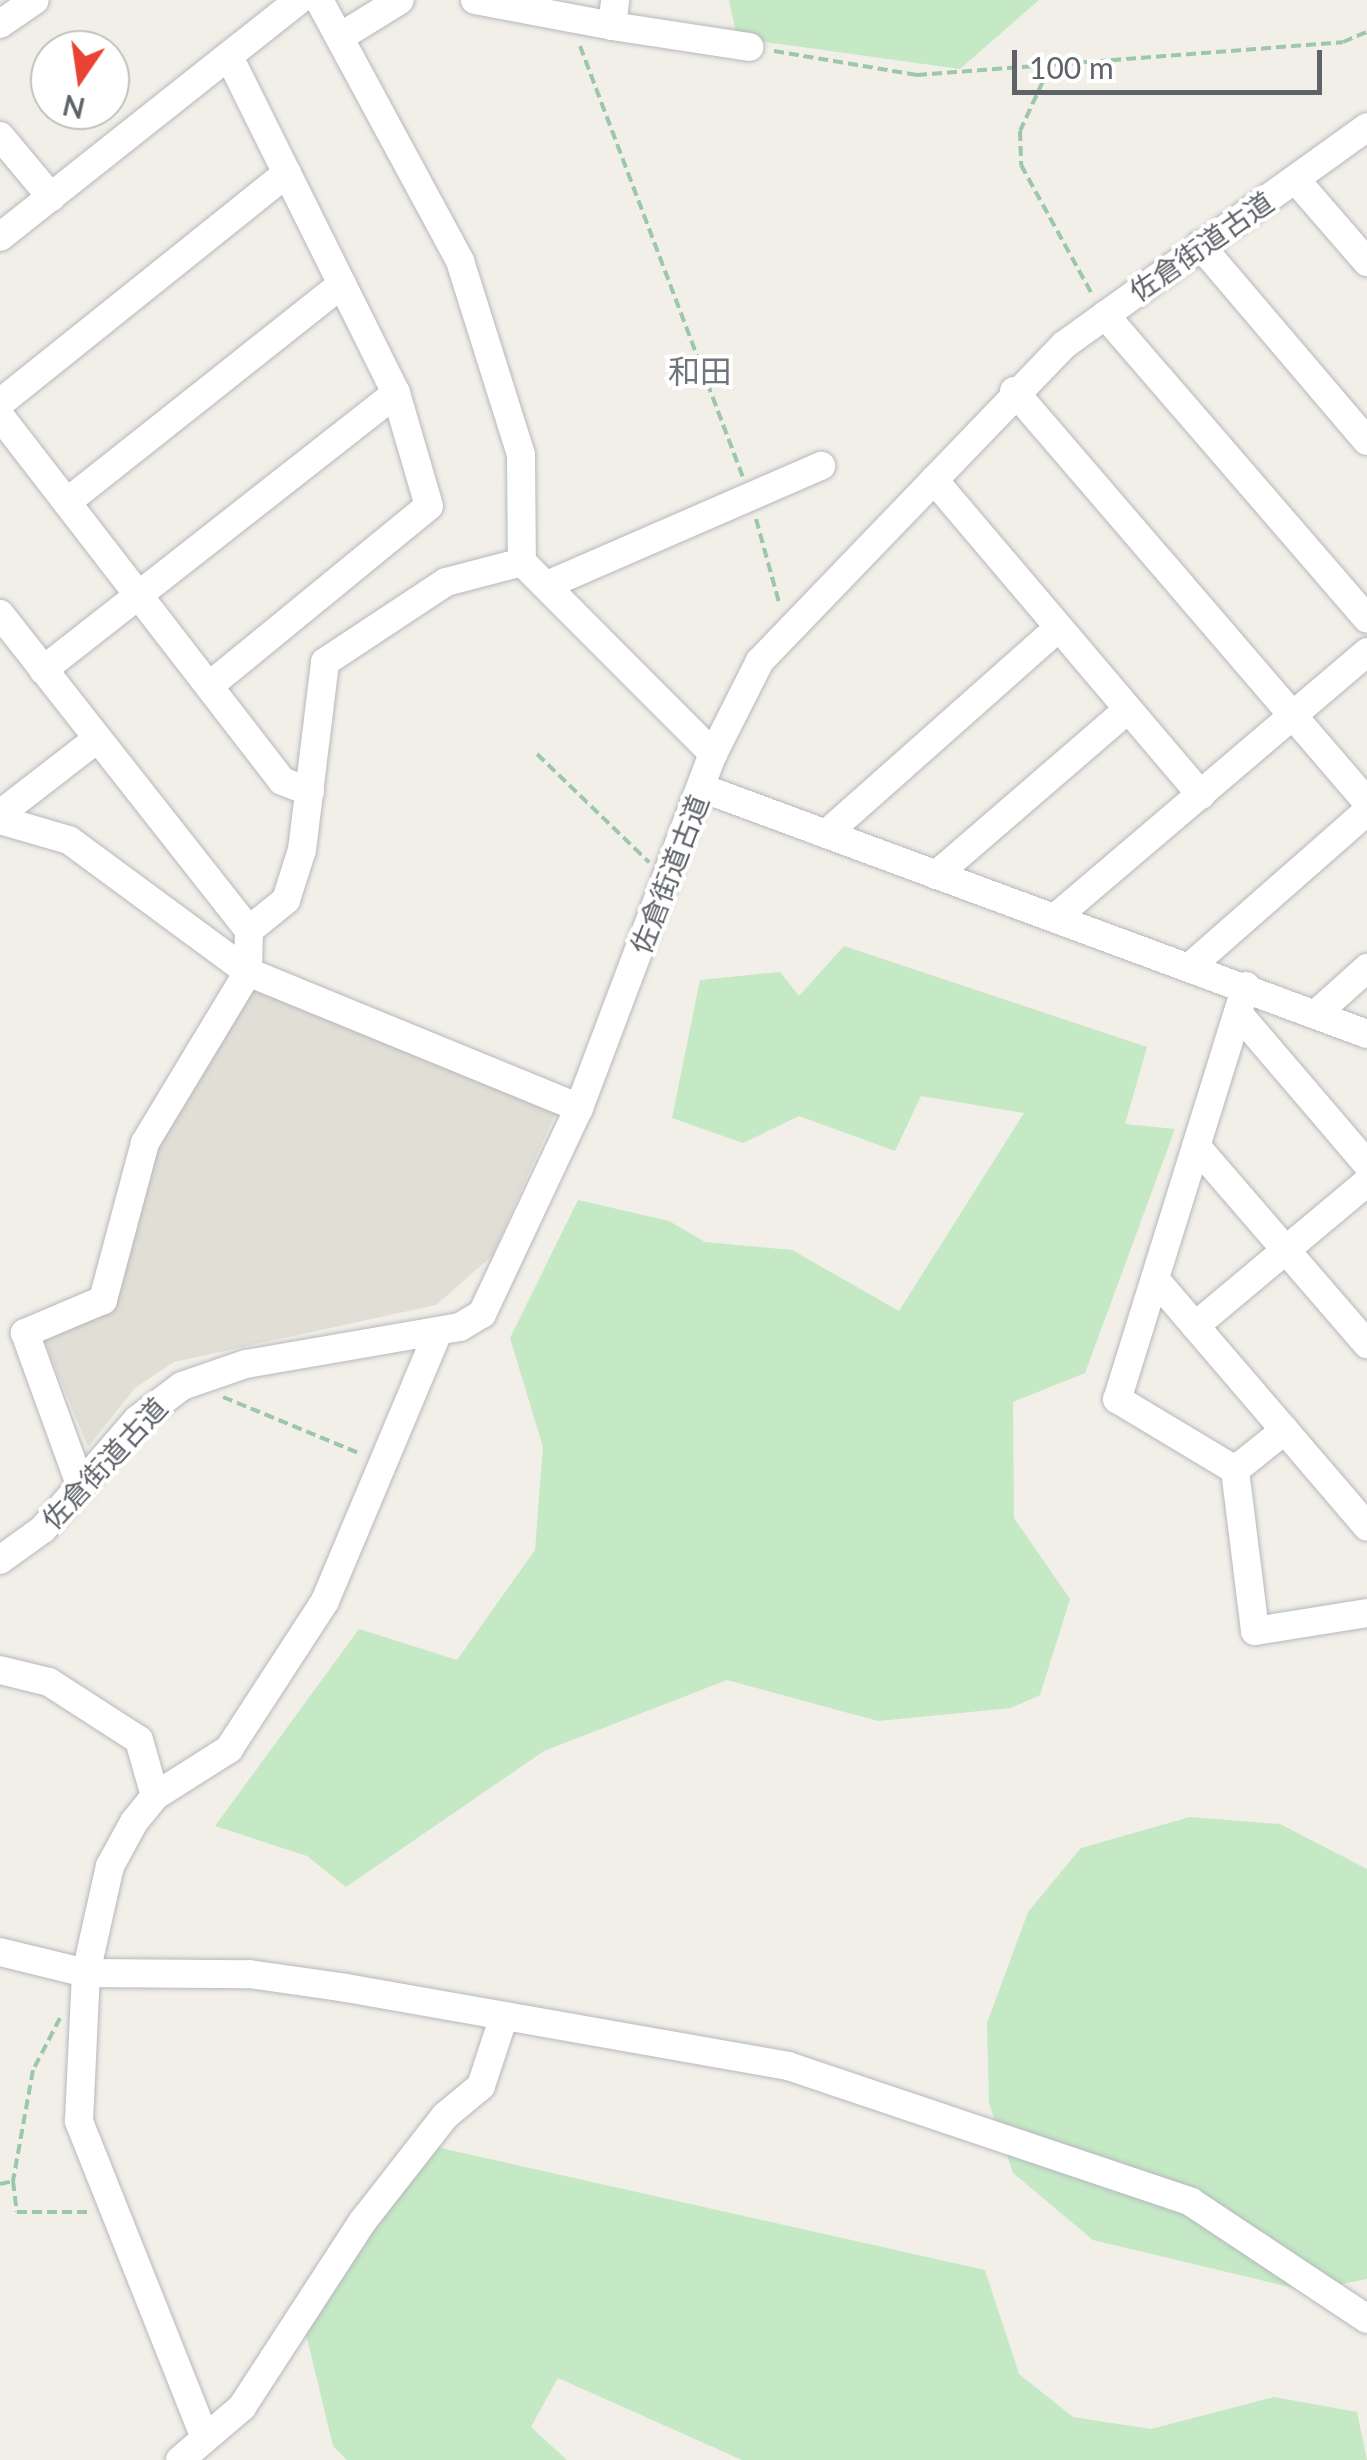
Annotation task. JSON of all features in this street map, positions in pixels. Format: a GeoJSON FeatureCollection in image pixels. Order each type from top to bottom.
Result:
{"type":"FeatureCollection","features":[{"type":"Feature","properties":{"kind":"street"},"geometry":{"type":"LineString","coordinates":[[0,24],[35,0]]}},
{"type":"Feature","properties":{"kind":"street"},"geometry":{"type":"LineString","coordinates":[[0,237],[299,0]]}},
{"type":"Feature","properties":{"kind":"street"},"geometry":{"type":"LineString","coordinates":[[319,0],[460,261],[521,455],[522,562],[713,754]]}},
{"type":"Feature","properties":{"kind":"street"},"geometry":{"type":"LineString","coordinates":[[340,37],[400,0]]}},
{"type":"Feature","properties":{"kind":"street"},"geometry":{"type":"LineString","coordinates":[[474,0],[508,3],[570,18],[613,13],[749,47]]}},
{"type":"Feature","properties":{"kind":"street"},"geometry":{"type":"LineString","coordinates":[[209,686],[429,506],[396,393],[229,57]]}},
{"type":"Feature","properties":{"kind":"street","name":"佐倉街道古道"},"geometry":{"type":"LineString","coordinates":[[0,1560],[81,1487],[160,1398],[218,1373],[438,1332],[482,1314],[495,1298],[579,1108],[713,754],[742,688],[796,624],[1014,391],[1105,315],[1367,127]]}},
{"type":"Feature","properties":{"kind":"street"},"geometry":{"type":"LineString","coordinates":[[0,136],[51,197]]}},
{"type":"Feature","properties":{"kind":"street"},"geometry":{"type":"LineString","coordinates":[[0,403],[287,174]]}},
{"type":"Feature","properties":{"kind":"street"},"geometry":{"type":"LineString","coordinates":[[1295,179],[1367,262]]}},
{"type":"Feature","properties":{"kind":"street"},"geometry":{"type":"LineString","coordinates":[[1200,245],[1367,441]]}},
{"type":"Feature","properties":{"kind":"street"},"geometry":{"type":"LineString","coordinates":[[67,502],[342,284]]}},
{"type":"Feature","properties":{"kind":"street"},"geometry":{"type":"LineString","coordinates":[[1105,315],[1367,618]]}},
{"type":"Feature","properties":{"kind":"street"},"geometry":{"type":"LineString","coordinates":[[1014,391],[1367,802]]}},
{"type":"Feature","properties":{"kind":"street"},"geometry":{"type":"LineString","coordinates":[[43,670],[140,598],[396,393]]}},
{"type":"Feature","properties":{"kind":"street"},"geometry":{"type":"LineString","coordinates":[[0,416],[282,780],[310,792]]}},
{"type":"Feature","properties":{"kind":"street"},"geometry":{"type":"LineString","coordinates":[[548,585],[821,466]]}},
{"type":"Feature","properties":{"kind":"street"},"geometry":{"type":"LineString","coordinates":[[934,480],[1057,630],[1201,795]]}},
{"type":"Feature","properties":{"kind":"street"},"geometry":{"type":"LineString","coordinates":[[249,930],[286,900],[310,792],[325,662],[446,582],[522,562]]}},
{"type":"Feature","properties":{"kind":"street"},"geometry":{"type":"LineString","coordinates":[[0,614],[249,930],[248,972],[145,1142],[104,1300],[25,1332],[81,1487]]}},
{"type":"Feature","properties":{"kind":"street"},"geometry":{"type":"LineString","coordinates":[[826,834],[1057,630]]}},
{"type":"Feature","properties":{"kind":"street"},"geometry":{"type":"LineString","coordinates":[[1056,917],[1367,652]]}},
{"type":"Feature","properties":{"kind":"street"},"geometry":{"type":"LineString","coordinates":[[936,875],[1126,710]]}},
{"type":"Feature","properties":{"kind":"street"},"geometry":{"type":"LineString","coordinates":[[0,817],[97,739]]}},
{"type":"Feature","properties":{"kind":"street"},"geometry":{"type":"LineString","coordinates":[[702,788],[1192,965],[1242,1000],[1367,1164]]}},
{"type":"Feature","properties":{"kind":"street"},"geometry":{"type":"LineString","coordinates":[[1192,965],[1367,811]]}},
{"type":"Feature","properties":{"kind":"street"},"geometry":{"type":"LineString","coordinates":[[0,817],[69,840],[248,972],[579,1108]]}},
{"type":"Feature","properties":{"kind":"street"},"geometry":{"type":"LineString","coordinates":[[1316,1014],[1367,968]]}},
{"type":"Feature","properties":{"kind":"street"},"geometry":{"type":"LineString","coordinates":[[1242,1000],[1316,1014],[1367,1034]]}},
{"type":"Feature","properties":{"kind":"street"},"geometry":{"type":"LineString","coordinates":[[1235,1470],[1117,1400],[1242,1000]]}},
{"type":"Feature","properties":{"kind":"street"},"geometry":{"type":"LineString","coordinates":[[1196,1146],[1367,1344]]}},
{"type":"Feature","properties":{"kind":"street"},"geometry":{"type":"LineString","coordinates":[[1194,1326],[1367,1182]]}},
{"type":"Feature","properties":{"kind":"street"},"geometry":{"type":"LineString","coordinates":[[1155,1280],[1367,1526]]}},
{"type":"Feature","properties":{"kind":"street"},"geometry":{"type":"LineString","coordinates":[[204,2433],[79,2121],[86,1980],[110,1866],[156,1796],[229,1749],[325,1600],[386,1465],[438,1332]]}},
{"type":"Feature","properties":{"kind":"street"},"geometry":{"type":"LineString","coordinates":[[1235,1470],[1285,1430]]}},
{"type":"Feature","properties":{"kind":"street"},"geometry":{"type":"LineString","coordinates":[[1235,1470],[1254,1631],[1367,1613]]}},
{"type":"Feature","properties":{"kind":"street"},"geometry":{"type":"LineString","coordinates":[[0,1670],[49,1682],[138,1740],[156,1796]]}},
{"type":"Feature","properties":{"kind":"street"},"geometry":{"type":"LineString","coordinates":[[0,1952],[86,1980],[249,1974],[788,2066],[972,2124],[1190,2202],[1367,2319]]}},
{"type":"Feature","properties":{"kind":"street"},"geometry":{"type":"LineString","coordinates":[[180,2460],[204,2433],[242,2407],[363,2221],[445,2116],[481,2086],[504,2016]]}},
{"type":"Feature","properties":{"kind":"path"},"geometry":{"type":"LineString","coordinates":[[570,18],[752,497],[767,574],[796,624]]}},
{"type":"Feature","properties":{"kind":"path"},"geometry":{"type":"LineString","coordinates":[[749,47],[917,75],[1049,68],[1342,42],[1367,32]]}},
{"type":"Feature","properties":{"kind":"path"},"geometry":{"type":"LineString","coordinates":[[1049,68],[1020,131],[1021,165],[1105,315]]}},
{"type":"Feature","properties":{"kind":"path"},"geometry":{"type":"LineString","coordinates":[[537,754],[666,879]]}},
{"type":"Feature","properties":{"kind":"path"},"geometry":{"type":"LineString","coordinates":[[218,1373],[223,1400],[386,1465]]}},
{"type":"Feature","properties":{"kind":"path"},"geometry":{"type":"LineString","coordinates":[[86,1980],[33,2070],[13,2180],[17,2212],[115,2214]]}},
{"type":"Feature","properties":{"kind":"path"},"geometry":{"type":"LineString","coordinates":[[0,2184],[13,2180]]}},
{"type":"Feature","properties":{"kind":"shaded area"},"geometry":{"type":"Polygon","coordinates":[[[253,988],[557,1110],[492,1256],[436,1305],[174,1362],[135,1388],[88,1447],[41,1333],[115,1306],[150,1151],[253,988]]]}},
{"type":"Feature","properties":{"kind":"green space"},"geometry":{"type":"Polygon","coordinates":[[[729,0],[1039,0],[960,69],[737,38],[729,0]]]}},
{"type":"Feature","properties":{"kind":"green space"},"geometry":{"type":"Polygon","coordinates":[[[844,946],[1147,1047],[1125,1124],[1175,1129],[1085,1373],[1013,1402],[1014,1518],[1070,1599],[1040,1695],[1011,1708],[878,1721],[727,1680],[544,1751],[346,1887],[307,1856],[215,1826],[359,1629],[457,1660],[535,1550],[543,1447],[510,1338],[578,1200],[669,1221],[705,1242],[792,1250],[899,1311],[1024,1113],[921,1096],[895,1151],[799,1116],[743,1143],[672,1118],[700,980],[780,972],[799,996],[844,946]]]}},
{"type":"Feature","properties":{"kind":"green space"},"geometry":{"type":"Polygon","coordinates":[[[1190,1817],[1280,1824],[1367,1869],[1367,2279],[1307,2291],[1093,2240],[1013,2173],[989,2103],[987,2023],[1028,1912],[1081,1848],[1190,1817]]]}},
{"type":"Feature","properties":{"kind":"green space"},"geometry":{"type":"Polygon","coordinates":[[[427,2145],[985,2270],[1019,2374],[1073,2417],[1151,2429],[1274,2397],[1357,2412],[1367,2460],[742,2460],[558,2378],[531,2427],[567,2460],[347,2460],[333,2446],[304,2326],[427,2145]]]}},
{"type":"Feature","properties":{"kind":"district","name":"和田"},"geometry":{"type":"Point","coordinates":[700,371]}}]}
